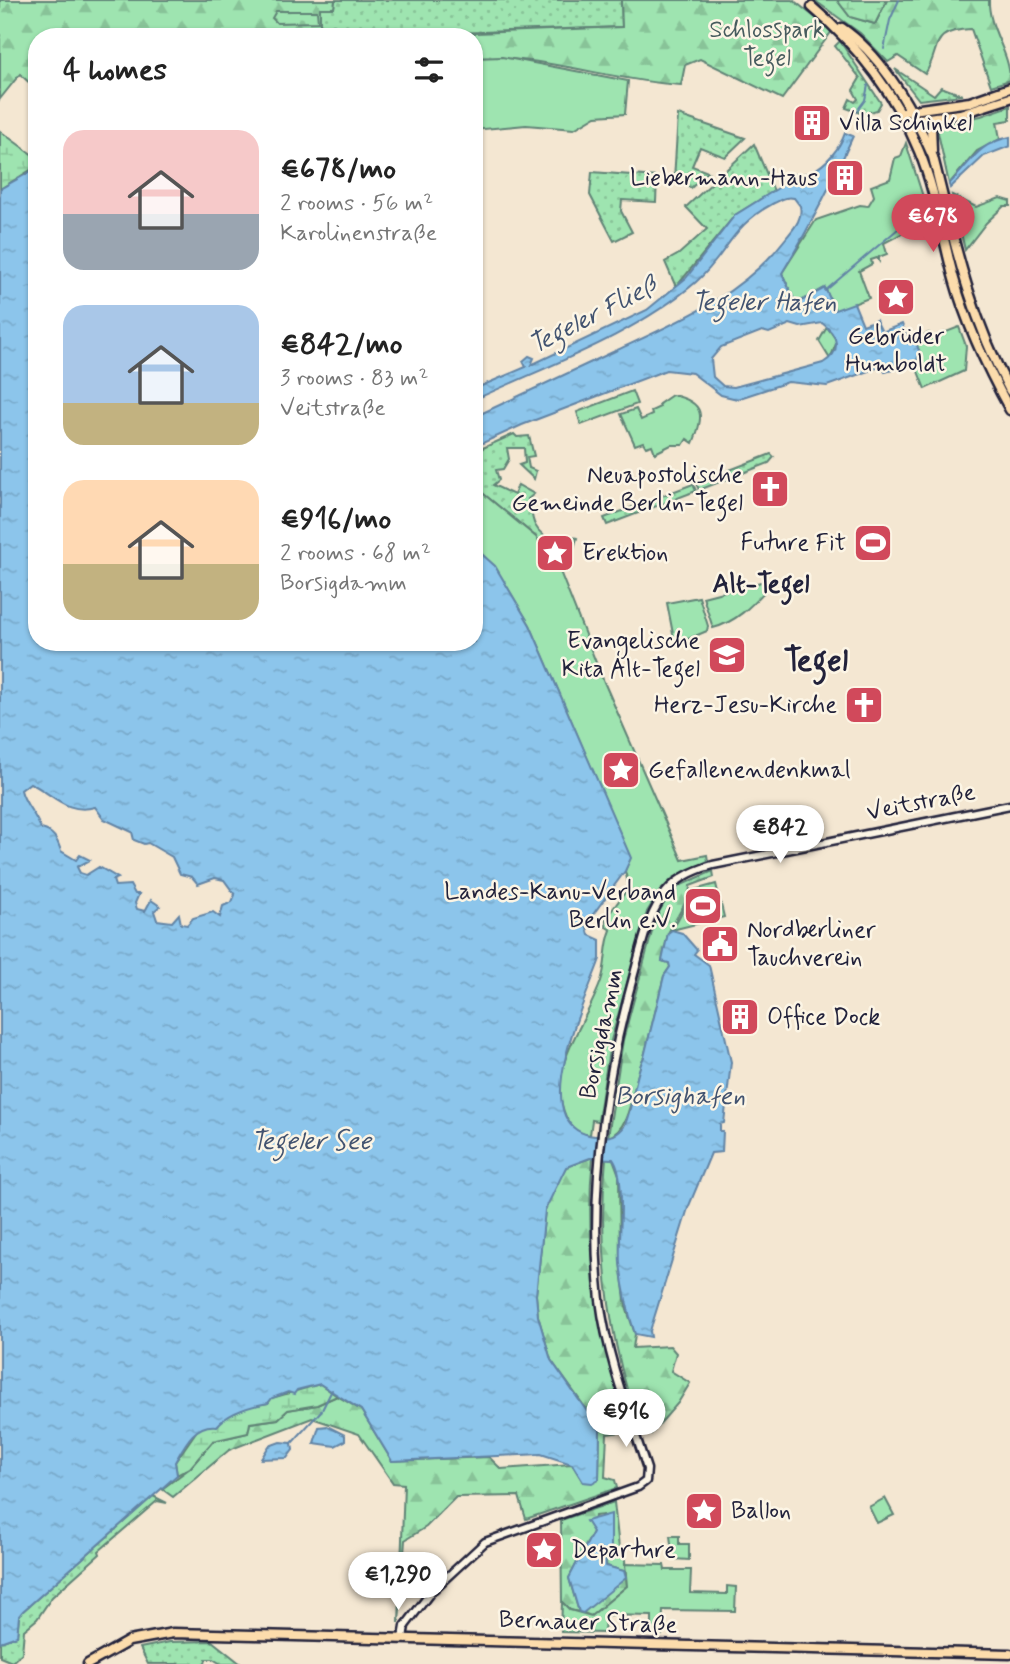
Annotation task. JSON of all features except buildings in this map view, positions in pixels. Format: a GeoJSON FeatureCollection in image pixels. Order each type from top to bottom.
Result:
{"type":"FeatureCollection","features":[{"type":"Feature","properties":{"kind":"main road"},"geometry":{"type":"LineString","coordinates":[[803,0],[852,35],[876,60],[910,110],[933,156]]}},
{"type":"Feature","properties":{"kind":"main road"},"geometry":{"type":"LineString","coordinates":[[813,7],[845,36],[871,69],[905,121],[936,189],[943,198],[968,296],[989,363],[1010,391]]}},
{"type":"Feature","properties":{"kind":"main road"},"geometry":{"type":"LineString","coordinates":[[899,112],[970,102],[1010,88]]}},
{"type":"Feature","properties":{"kind":"main road"},"geometry":{"type":"LineString","coordinates":[[905,121],[984,108],[1010,98]]}},
{"type":"Feature","properties":{"kind":"main road"},"geometry":{"type":"LineString","coordinates":[[936,117],[931,126],[935,204],[955,282],[1010,410]]}},
{"type":"Feature","properties":{"kind":"main road","name":"Bernauer Straße"},"geometry":{"type":"LineString","coordinates":[[88,1664],[121,1644],[164,1633],[1010,1654]]}},
{"type":"Feature","properties":{"kind":"street","name":"Veitstraße"},"geometry":{"type":"LineString","coordinates":[[716,864],[1010,805]]}},
{"type":"Feature","properties":{"kind":"street","name":"Borsigdamm"},"geometry":{"type":"LineString","coordinates":[[403,1638],[405,1626],[430,1592],[479,1546],[497,1536],[646,1481],[647,1469],[617,1376],[600,1301],[597,1237],[604,1124],[628,998],[652,915],[662,897],[678,880],[716,864]]}},
{"type":"Feature","properties":{"kind":"green space"},"geometry":{"type":"Polygon","coordinates":[[[0,0],[335,0],[334,8],[320,8],[320,25],[334,25],[334,28],[28,28],[28,82],[20,74],[0,99],[0,0]]]}},
{"type":"Feature","properties":{"kind":"green space"},"geometry":{"type":"Polygon","coordinates":[[[335,0],[621,0],[622,27],[483,32],[483,28],[320,26],[320,8],[334,8],[335,0]]]}},
{"type":"Feature","properties":{"kind":"green space","name":"Schlosspark Tegel"},"geometry":{"type":"Polygon","coordinates":[[[621,0],[793,0],[832,31],[782,99],[700,59],[685,65],[681,85],[629,79],[526,60],[483,58],[483,33],[622,27],[621,0]]]}},
{"type":"Feature","properties":{"kind":"green space"},"geometry":{"type":"Polygon","coordinates":[[[814,0],[837,0],[850,17],[875,24],[887,0],[989,0],[992,21],[1007,60],[1010,80],[991,86],[971,29],[957,30],[942,38],[925,74],[898,56],[888,62],[860,33],[814,0]]]}},
{"type":"Feature","properties":{"kind":"green space"},"geometry":{"type":"Polygon","coordinates":[[[837,0],[887,0],[875,24],[850,17],[837,0]]]}},
{"type":"Feature","properties":{"kind":"green space"},"geometry":{"type":"Polygon","coordinates":[[[276,11],[317,11],[318,22],[277,23],[272,18],[276,11]]]}},
{"type":"Feature","properties":{"kind":"green space"},"geometry":{"type":"Polygon","coordinates":[[[840,41],[881,103],[877,110],[863,114],[846,108],[850,99],[855,102],[858,99],[853,90],[860,78],[835,46],[840,41]]]}},
{"type":"Feature","properties":{"kind":"green space"},"geometry":{"type":"Polygon","coordinates":[[[502,57],[628,81],[625,114],[596,116],[574,129],[526,125],[483,129],[483,58],[502,57]]]}},
{"type":"Feature","properties":{"kind":"green space"},"geometry":{"type":"Polygon","coordinates":[[[895,69],[934,95],[941,87],[962,95],[919,100],[895,69]]]}},
{"type":"Feature","properties":{"kind":"green space"},"geometry":{"type":"Polygon","coordinates":[[[1010,106],[1010,120],[997,122],[1000,139],[977,151],[949,184],[937,128],[940,124],[981,116],[1010,106]]]}},
{"type":"Feature","properties":{"kind":"green space"},"geometry":{"type":"Polygon","coordinates":[[[678,115],[745,138],[725,157],[700,147],[692,166],[708,172],[691,188],[674,180],[678,115]]]}},
{"type":"Feature","properties":{"kind":"green space"},"geometry":{"type":"Polygon","coordinates":[[[0,131],[28,151],[28,172],[0,189],[0,131]]]}},
{"type":"Feature","properties":{"kind":"green space"},"geometry":{"type":"Polygon","coordinates":[[[906,143],[930,219],[884,243],[887,254],[879,257],[879,261],[877,258],[871,260],[872,264],[859,271],[869,298],[835,311],[825,288],[796,304],[782,273],[816,220],[860,205],[868,206],[874,196],[871,186],[890,179],[895,158],[901,156],[906,143]]]}},
{"type":"Feature","properties":{"kind":"green space"},"geometry":{"type":"Polygon","coordinates":[[[754,144],[774,191],[735,215],[676,287],[665,262],[679,254],[707,229],[686,207],[754,144]]]}},
{"type":"Feature","properties":{"kind":"green space"},"geometry":{"type":"Polygon","coordinates":[[[592,172],[657,177],[656,202],[622,200],[621,211],[632,232],[614,241],[590,195],[592,172]]]}},
{"type":"Feature","properties":{"kind":"green space"},"geometry":{"type":"Polygon","coordinates":[[[952,195],[976,207],[1000,198],[1010,201],[1010,206],[1004,206],[986,223],[965,250],[952,195]]]}},
{"type":"Feature","properties":{"kind":"green space"},"geometry":{"type":"Polygon","coordinates":[[[827,327],[837,341],[830,359],[819,341],[827,327]]]}},
{"type":"Feature","properties":{"kind":"green space"},"geometry":{"type":"Polygon","coordinates":[[[959,327],[966,346],[964,371],[925,389],[915,364],[920,353],[914,338],[929,333],[931,338],[959,327]]]}},
{"type":"Feature","properties":{"kind":"green space"},"geometry":{"type":"Polygon","coordinates":[[[632,391],[637,404],[581,425],[577,412],[632,391]]]}},
{"type":"Feature","properties":{"kind":"green space"},"geometry":{"type":"Polygon","coordinates":[[[672,395],[691,402],[699,412],[699,426],[693,443],[687,439],[683,445],[671,445],[655,453],[652,445],[646,447],[643,442],[635,445],[621,414],[636,409],[641,420],[652,415],[651,411],[660,407],[659,404],[672,395]]]}},
{"type":"Feature","properties":{"kind":"green space"},"geometry":{"type":"Polygon","coordinates":[[[514,434],[517,437],[529,436],[534,456],[527,457],[529,468],[536,471],[534,479],[519,465],[525,463],[524,448],[507,448],[509,459],[503,469],[496,470],[499,480],[493,485],[514,495],[518,485],[534,494],[528,499],[532,503],[536,526],[543,534],[554,539],[577,538],[572,555],[564,556],[559,569],[536,537],[483,493],[483,448],[514,434]]]}},
{"type":"Feature","properties":{"kind":"green space"},"geometry":{"type":"Polygon","coordinates":[[[771,454],[774,457],[769,463],[699,490],[696,483],[771,454]]]}},
{"type":"Feature","properties":{"kind":"green space"},"geometry":{"type":"Polygon","coordinates":[[[693,484],[696,491],[607,525],[604,518],[693,484]]]}},
{"type":"Feature","properties":{"kind":"green space"},"geometry":{"type":"Polygon","coordinates":[[[483,493],[536,537],[559,569],[601,675],[682,860],[707,855],[708,861],[673,878],[660,891],[647,912],[610,1044],[598,1121],[592,1120],[590,1135],[575,1130],[568,1121],[561,1099],[560,1082],[570,1048],[601,981],[611,930],[606,927],[606,918],[629,887],[625,871],[630,857],[530,625],[495,567],[483,556],[483,493]]]}},
{"type":"Feature","properties":{"kind":"green space"},"geometry":{"type":"Polygon","coordinates":[[[765,581],[769,587],[751,606],[737,617],[713,628],[703,597],[765,581]]]}},
{"type":"Feature","properties":{"kind":"green space"},"geometry":{"type":"Polygon","coordinates":[[[699,597],[708,626],[707,631],[681,642],[674,639],[667,603],[699,597]]]}},
{"type":"Feature","properties":{"kind":"green space"},"geometry":{"type":"Polygon","coordinates":[[[713,871],[714,877],[690,886],[689,896],[668,933],[662,961],[669,963],[670,967],[664,976],[631,1103],[622,1125],[616,1133],[608,1137],[623,1040],[656,917],[667,898],[679,886],[713,871]]]}},
{"type":"Feature","properties":{"kind":"green space","name":"Landes-Kanu-Verband Berlin e.V."},"geometry":{"type":"Polygon","coordinates":[[[716,884],[724,917],[672,930],[694,890],[716,884]]]}},
{"type":"Feature","properties":{"kind":"green space"},"geometry":{"type":"Polygon","coordinates":[[[593,1157],[590,1226],[597,1296],[610,1365],[629,1431],[607,1434],[605,1477],[615,1480],[617,1488],[526,1519],[519,1496],[456,1497],[426,1527],[405,1540],[399,1623],[404,1484],[393,1483],[359,1434],[312,1418],[229,1450],[173,1497],[162,1489],[190,1468],[213,1441],[248,1433],[250,1423],[278,1419],[287,1410],[317,1405],[337,1396],[361,1410],[392,1461],[489,1457],[501,1469],[572,1464],[583,1482],[599,1479],[600,1428],[551,1360],[538,1316],[536,1295],[545,1210],[552,1192],[566,1167],[593,1157]]]}},
{"type":"Feature","properties":{"kind":"green space"},"geometry":{"type":"Polygon","coordinates":[[[606,1158],[613,1159],[619,1175],[620,1261],[626,1307],[635,1334],[633,1348],[670,1346],[676,1353],[671,1371],[690,1383],[678,1403],[651,1434],[650,1430],[640,1430],[613,1330],[603,1227],[606,1158]]]}},
{"type":"Feature","properties":{"kind":"green space"},"geometry":{"type":"Polygon","coordinates":[[[320,1384],[337,1396],[317,1405],[288,1410],[278,1419],[250,1423],[248,1433],[213,1441],[190,1468],[177,1475],[175,1462],[198,1429],[250,1406],[268,1403],[272,1398],[320,1384]]]}},
{"type":"Feature","properties":{"kind":"green space"},"geometry":{"type":"Polygon","coordinates":[[[153,1496],[167,1503],[157,1501],[99,1551],[100,1554],[52,1597],[37,1619],[24,1630],[22,1653],[12,1662],[0,1657],[0,1642],[17,1636],[19,1616],[23,1611],[153,1496]]]}},
{"type":"Feature","properties":{"kind":"green space"},"geometry":{"type":"Polygon","coordinates":[[[885,1498],[894,1515],[877,1523],[869,1507],[885,1498]]]}},
{"type":"Feature","properties":{"kind":"green space"},"geometry":{"type":"Polygon","coordinates":[[[614,1502],[627,1586],[591,1616],[583,1613],[624,1571],[606,1566],[603,1515],[595,1516],[593,1532],[569,1578],[579,1612],[570,1610],[562,1602],[561,1520],[614,1502]]]}},
{"type":"Feature","properties":{"kind":"green space"},"geometry":{"type":"Polygon","coordinates":[[[670,1536],[679,1536],[679,1544],[689,1544],[689,1560],[673,1559],[670,1536]]]}},
{"type":"Feature","properties":{"kind":"green space"},"geometry":{"type":"Polygon","coordinates":[[[625,1564],[664,1565],[665,1570],[691,1570],[690,1593],[727,1594],[727,1586],[736,1587],[735,1611],[663,1610],[662,1635],[652,1634],[652,1616],[605,1615],[604,1633],[561,1632],[562,1602],[570,1610],[591,1616],[627,1586],[625,1564]]]}},
{"type":"Feature","properties":{"kind":"green space"},"geometry":{"type":"Polygon","coordinates":[[[212,1641],[241,1664],[221,1664],[213,1659],[206,1659],[205,1664],[148,1664],[140,1648],[170,1642],[212,1641]]]}},
{"type":"Feature","properties":{"kind":"water","name":"Tegeler Hafen"},"geometry":{"type":"Polygon","coordinates":[[[845,133],[853,136],[820,206],[782,273],[796,304],[825,288],[835,310],[854,303],[863,325],[876,320],[882,332],[902,324],[908,340],[914,338],[920,353],[915,364],[885,372],[882,366],[827,386],[788,382],[737,399],[721,395],[692,373],[666,370],[522,425],[483,443],[483,413],[685,318],[730,291],[769,258],[789,234],[797,223],[800,206],[794,198],[786,198],[759,212],[738,231],[707,272],[696,282],[618,334],[483,396],[483,385],[526,367],[523,361],[529,356],[534,358],[531,365],[647,310],[686,278],[735,215],[783,185],[781,181],[795,174],[797,177],[817,169],[832,156],[845,133]],[[822,323],[800,327],[790,324],[769,333],[762,331],[721,347],[711,359],[713,377],[723,386],[734,387],[823,363],[836,348],[832,333],[822,323]]]}},
{"type":"Feature","properties":{"kind":"water"},"geometry":{"type":"Polygon","coordinates":[[[1010,137],[1010,146],[984,156],[950,188],[949,184],[982,149],[1010,137]]]}},
{"type":"Feature","properties":{"kind":"water","name":"Tegeler See"},"geometry":{"type":"Polygon","coordinates":[[[28,173],[28,651],[483,651],[483,555],[495,566],[530,625],[631,858],[625,871],[586,924],[589,935],[600,940],[600,959],[565,1059],[561,1086],[563,1110],[574,1128],[595,1136],[617,1134],[623,1128],[629,1114],[664,976],[670,967],[669,963],[662,961],[668,933],[672,930],[682,933],[697,950],[694,954],[709,965],[731,1062],[724,1123],[720,1124],[720,1131],[723,1131],[722,1152],[711,1153],[688,1208],[650,1331],[651,1337],[635,1334],[626,1299],[620,1263],[620,1180],[613,1159],[590,1158],[566,1167],[545,1210],[536,1295],[538,1316],[551,1360],[600,1430],[599,1479],[592,1483],[583,1482],[572,1464],[541,1454],[392,1461],[361,1410],[320,1384],[297,1390],[294,1394],[288,1392],[272,1398],[268,1403],[234,1413],[217,1426],[203,1428],[191,1436],[175,1462],[177,1475],[23,1611],[19,1616],[17,1636],[0,1642],[0,189],[28,173]],[[30,783],[21,790],[41,829],[54,837],[61,851],[76,860],[80,855],[90,860],[77,867],[80,873],[86,875],[99,867],[118,878],[113,880],[115,886],[130,885],[135,894],[139,894],[135,903],[137,909],[145,911],[151,900],[160,906],[154,911],[157,920],[172,922],[179,914],[181,924],[187,925],[193,918],[213,912],[220,917],[223,906],[232,902],[235,895],[224,880],[215,878],[198,884],[192,877],[180,874],[172,857],[148,843],[134,840],[132,832],[104,819],[95,807],[76,808],[30,783]]]}},
{"type":"Feature","properties":{"kind":"water"},"geometry":{"type":"Polygon","coordinates":[[[327,1426],[345,1435],[345,1441],[335,1446],[314,1443],[319,1427],[327,1426]]]}},
{"type":"Feature","properties":{"kind":"water"},"geometry":{"type":"Polygon","coordinates":[[[280,1442],[292,1443],[293,1450],[287,1458],[261,1459],[269,1446],[280,1442]]]}},
{"type":"Feature","properties":{"kind":"water"},"geometry":{"type":"Polygon","coordinates":[[[611,1514],[611,1547],[605,1556],[606,1566],[624,1571],[626,1578],[583,1613],[579,1612],[569,1578],[593,1532],[586,1521],[611,1514]]]}},
{"type":"Feature","properties":{"kind":"waterway","name":"Tegeler Fließ"},"geometry":{"type":"LineString","coordinates":[[884,49],[890,20],[899,0]]}},
{"type":"Feature","properties":{"kind":"waterway","name":"Tegeler Fließ"},"geometry":{"type":"LineString","coordinates":[[856,112],[865,100],[868,85]]}},
{"type":"Feature","properties":{"kind":"waterway"},"geometry":{"type":"LineString","coordinates":[[825,291],[932,200]]}},
{"type":"Feature","properties":{"kind":"waterway"},"geometry":{"type":"LineString","coordinates":[[292,1443],[322,1410],[332,1390]]}},
{"type":"Feature","properties":{"kind":"place","name":"Villa Schinkel"},"geometry":{"type":"Point","coordinates":[812,123]}},
{"type":"Feature","properties":{"kind":"place","name":"Liebermann-Haus"},"geometry":{"type":"Point","coordinates":[845,178]}},
{"type":"Feature","properties":{"kind":"place","name":"Gebrüder Humboldt"},"geometry":{"type":"Point","coordinates":[896,297]}},
{"type":"Feature","properties":{"kind":"place","name":"Neuapostolische Gemeinde Berlin-Tegel"},"geometry":{"type":"Point","coordinates":[770,489]}},
{"type":"Feature","properties":{"kind":"place","name":"Future Fit"},"geometry":{"type":"Point","coordinates":[873,543]}},
{"type":"Feature","properties":{"kind":"place","name":"Erektion"},"geometry":{"type":"Point","coordinates":[555,553]}},
{"type":"Feature","properties":{"kind":"place","name":"Evangelische Kita Alt-Tegel"},"geometry":{"type":"Point","coordinates":[727,655]}},
{"type":"Feature","properties":{"kind":"place","name":"Herz-Jesu-Kirche"},"geometry":{"type":"Point","coordinates":[864,705]}},
{"type":"Feature","properties":{"kind":"place","name":"Gefallenendenkmal"},"geometry":{"type":"Point","coordinates":[621,770]}},
{"type":"Feature","properties":{"kind":"place","name":"Landes-Kanu-Verband Berlin e.V."},"geometry":{"type":"Point","coordinates":[703,906]}},
{"type":"Feature","properties":{"kind":"place","name":"Nordberliner Tauchverein"},"geometry":{"type":"Point","coordinates":[720,944]}},
{"type":"Feature","properties":{"kind":"place","name":"Office Dock"},"geometry":{"type":"Point","coordinates":[740,1017]}},
{"type":"Feature","properties":{"kind":"place","name":"Ballon"},"geometry":{"type":"Point","coordinates":[704,1511]}},
{"type":"Feature","properties":{"kind":"place","name":"Departure"},"geometry":{"type":"Point","coordinates":[544,1550]}},
{"type":"Feature","properties":{"kind":"district","name":"Alt-Tegel"},"geometry":{"type":"Point","coordinates":[761,585]}},
{"type":"Feature","properties":{"kind":"district","name":"Tegel"},"geometry":{"type":"Point","coordinates":[816,661]}},
{"type":"Feature","properties":{"kind":"water label","name":"Borsighafen"},"geometry":{"type":"Point","coordinates":[680,1097]}}]}
